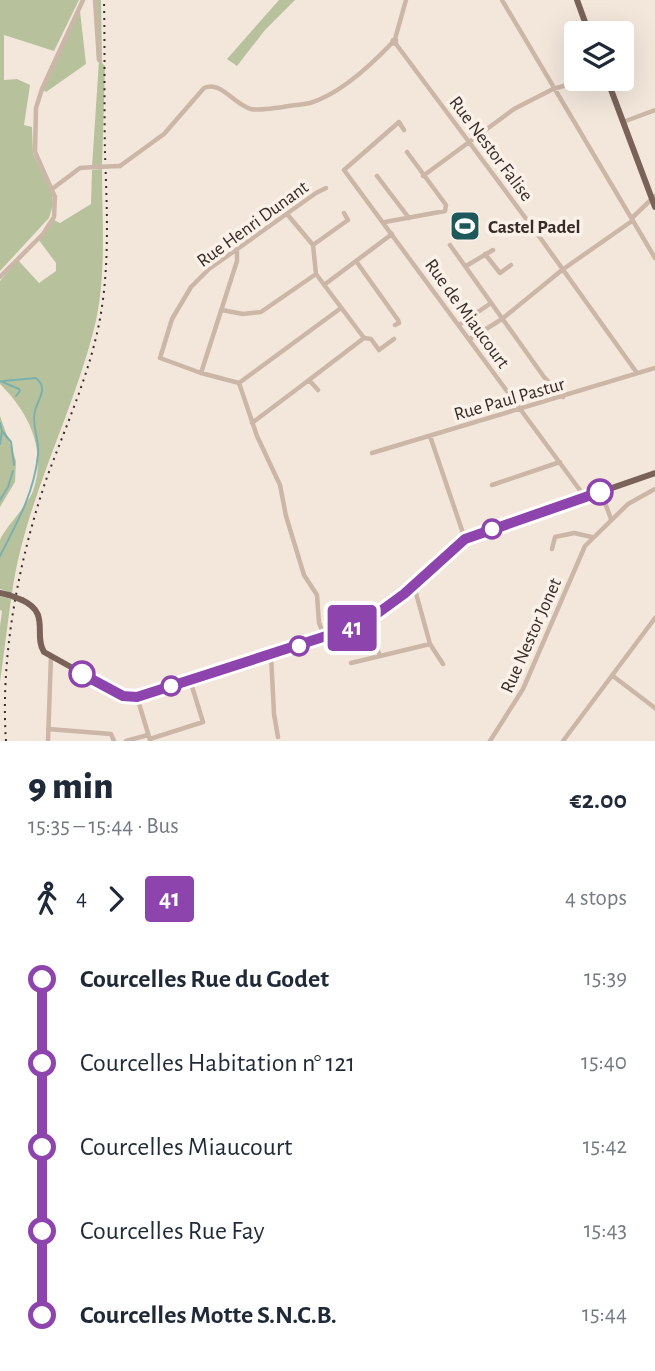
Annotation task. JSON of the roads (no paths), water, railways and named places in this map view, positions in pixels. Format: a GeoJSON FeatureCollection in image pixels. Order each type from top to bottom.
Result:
{"type":"FeatureCollection","features":[{"type":"Feature","properties":{"kind":"main road"},"geometry":{"type":"LineString","coordinates":[[577,0],[585,21]]}},
{"type":"Feature","properties":{"kind":"main road"},"geometry":{"type":"LineString","coordinates":[[611,91],[655,207]]}},
{"type":"Feature","properties":{"kind":"main road"},"geometry":{"type":"LineString","coordinates":[[0,593],[30,604],[36,611],[41,623],[41,648],[51,656],[123,696],[137,697],[325,638],[367,621],[414,586],[465,539],[655,473]]}},
{"type":"Feature","properties":{"kind":"street"},"geometry":{"type":"LineString","coordinates":[[0,277],[49,227],[55,208],[52,189],[35,152],[36,108],[83,0]]}},
{"type":"Feature","properties":{"kind":"street"},"geometry":{"type":"LineString","coordinates":[[95,0],[99,60]]}},
{"type":"Feature","properties":{"kind":"street"},"geometry":{"type":"LineString","coordinates":[[52,189],[80,167],[120,166],[164,134],[204,88],[209,86],[217,87],[231,99],[250,109],[262,110],[311,102],[370,65],[394,42],[406,0]]}},
{"type":"Feature","properties":{"kind":"street"},"geometry":{"type":"LineString","coordinates":[[502,0],[655,258]]}},
{"type":"Feature","properties":{"kind":"street","name":"Rue Nestor Falise"},"geometry":{"type":"LineString","coordinates":[[394,42],[637,373]]}},
{"type":"Feature","properties":{"kind":"street"},"geometry":{"type":"LineString","coordinates":[[423,176],[514,109],[564,86]]}},
{"type":"Feature","properties":{"kind":"street"},"geometry":{"type":"LineString","coordinates":[[623,122],[655,110]]}},
{"type":"Feature","properties":{"kind":"street"},"geometry":{"type":"LineString","coordinates":[[394,115],[404,130]]}},
{"type":"Feature","properties":{"kind":"street","name":"Rue de Miaucourt"},"geometry":{"type":"LineString","coordinates":[[399,122],[344,170],[385,222],[585,497]]}},
{"type":"Feature","properties":{"kind":"street"},"geometry":{"type":"LineString","coordinates":[[385,222],[445,211],[446,205],[407,152]]}},
{"type":"Feature","properties":{"kind":"street"},"geometry":{"type":"LineString","coordinates":[[377,176],[409,218]]}},
{"type":"Feature","properties":{"kind":"street","name":"Rue Henri Dunant"},"geometry":{"type":"LineString","coordinates":[[201,373],[160,358],[172,319],[191,287],[209,269],[326,188]]}},
{"type":"Feature","properties":{"kind":"street"},"geometry":{"type":"LineString","coordinates":[[470,339],[632,221],[653,197]]}},
{"type":"Feature","properties":{"kind":"street"},"geometry":{"type":"LineString","coordinates":[[313,245],[348,220],[344,213]]}},
{"type":"Feature","properties":{"kind":"street"},"geometry":{"type":"LineString","coordinates":[[287,214],[313,245],[316,274],[364,338],[371,339],[379,349],[394,339]]}},
{"type":"Feature","properties":{"kind":"street"},"geometry":{"type":"LineString","coordinates":[[324,285],[392,234]]}},
{"type":"Feature","properties":{"kind":"street"},"geometry":{"type":"LineString","coordinates":[[450,245],[544,377],[564,397]]}},
{"type":"Feature","properties":{"kind":"street"},"geometry":{"type":"LineString","coordinates":[[237,250],[237,261],[201,373],[239,383]]}},
{"type":"Feature","properties":{"kind":"street"},"geometry":{"type":"LineString","coordinates":[[466,266],[492,250]]}},
{"type":"Feature","properties":{"kind":"street"},"geometry":{"type":"LineString","coordinates":[[485,254],[500,273],[511,265]]}},
{"type":"Feature","properties":{"kind":"street"},"geometry":{"type":"LineString","coordinates":[[356,261],[398,320],[395,326]]}},
{"type":"Feature","properties":{"kind":"street"},"geometry":{"type":"LineString","coordinates":[[222,310],[243,314],[261,312],[316,274]]}},
{"type":"Feature","properties":{"kind":"street"},"geometry":{"type":"LineString","coordinates":[[459,325],[491,303]]}},
{"type":"Feature","properties":{"kind":"street"},"geometry":{"type":"LineString","coordinates":[[239,383],[341,308]]}},
{"type":"Feature","properties":{"kind":"street"},"geometry":{"type":"LineString","coordinates":[[252,423],[364,338]]}},
{"type":"Feature","properties":{"kind":"street","name":"Rue Paul Pastur"},"geometry":{"type":"LineString","coordinates":[[372,453],[655,368]]}},
{"type":"Feature","properties":{"kind":"street"},"geometry":{"type":"LineString","coordinates":[[309,380],[318,390]]}},
{"type":"Feature","properties":{"kind":"street"},"geometry":{"type":"LineString","coordinates":[[239,383],[252,423],[283,494],[286,516],[304,575],[317,595],[318,623],[325,638]]}},
{"type":"Feature","properties":{"kind":"street"},"geometry":{"type":"LineString","coordinates":[[430,436],[465,539]]}},
{"type":"Feature","properties":{"kind":"street"},"geometry":{"type":"LineString","coordinates":[[492,485],[560,462]]}},
{"type":"Feature","properties":{"kind":"street","name":"Rue Nestor Jonet"},"geometry":{"type":"LineString","coordinates":[[490,741],[523,689],[578,560],[592,537],[628,504],[655,489]]}},
{"type":"Feature","properties":{"kind":"street"},"geometry":{"type":"LineString","coordinates":[[601,492],[611,520]]}},
{"type":"Feature","properties":{"kind":"street","name":"Rue Nestor Jonet"},"geometry":{"type":"LineString","coordinates":[[552,549],[555,537],[575,533],[592,537]]}},
{"type":"Feature","properties":{"kind":"street"},"geometry":{"type":"LineString","coordinates":[[414,586],[430,644],[443,664]]}},
{"type":"Feature","properties":{"kind":"street"},"geometry":{"type":"LineString","coordinates":[[563,741],[655,618]]}},
{"type":"Feature","properties":{"kind":"street"},"geometry":{"type":"LineString","coordinates":[[367,621],[380,656]]}},
{"type":"Feature","properties":{"kind":"street"},"geometry":{"type":"LineString","coordinates":[[351,663],[430,644]]}},
{"type":"Feature","properties":{"kind":"street"},"geometry":{"type":"LineString","coordinates":[[271,655],[278,737]]}},
{"type":"Feature","properties":{"kind":"street"},"geometry":{"type":"LineString","coordinates":[[48,741],[51,656]]}},
{"type":"Feature","properties":{"kind":"street"},"geometry":{"type":"LineString","coordinates":[[613,676],[655,708]]}},
{"type":"Feature","properties":{"kind":"street"},"geometry":{"type":"LineString","coordinates":[[126,741],[149,738],[203,723],[190,680]]}},
{"type":"Feature","properties":{"kind":"street"},"geometry":{"type":"LineString","coordinates":[[137,697],[149,738]]}},
{"type":"Feature","properties":{"kind":"street"},"geometry":{"type":"LineString","coordinates":[[48,729],[111,734],[114,741]]}},
{"type":"Feature","properties":{"kind":"waterway"},"geometry":{"type":"LineString","coordinates":[[0,556],[33,482],[38,449],[34,417],[42,394],[42,386],[36,378],[3,381]]}},
{"type":"Feature","properties":{"kind":"waterway"},"geometry":{"type":"LineString","coordinates":[[0,381],[19,389],[16,396]]}},
{"type":"Feature","properties":{"kind":"waterway"},"geometry":{"type":"LineString","coordinates":[[0,423],[0,444]]}},
{"type":"Feature","properties":{"kind":"waterway"},"geometry":{"type":"LineString","coordinates":[[2,431],[11,442],[14,465]]}},
{"type":"Feature","properties":{"kind":"waterway"},"geometry":{"type":"LineString","coordinates":[[0,500],[13,471]]}},
{"type":"Feature","properties":{"kind":"railway"},"geometry":{"type":"LineString","coordinates":[[6,741],[6,676],[20,575],[46,480],[89,364],[99,324],[105,282],[107,239],[104,0]]}},
{"type":"Feature","properties":{"kind":"place","name":"Castel Padel"},"geometry":{"type":"Point","coordinates":[465,226]}}]}
